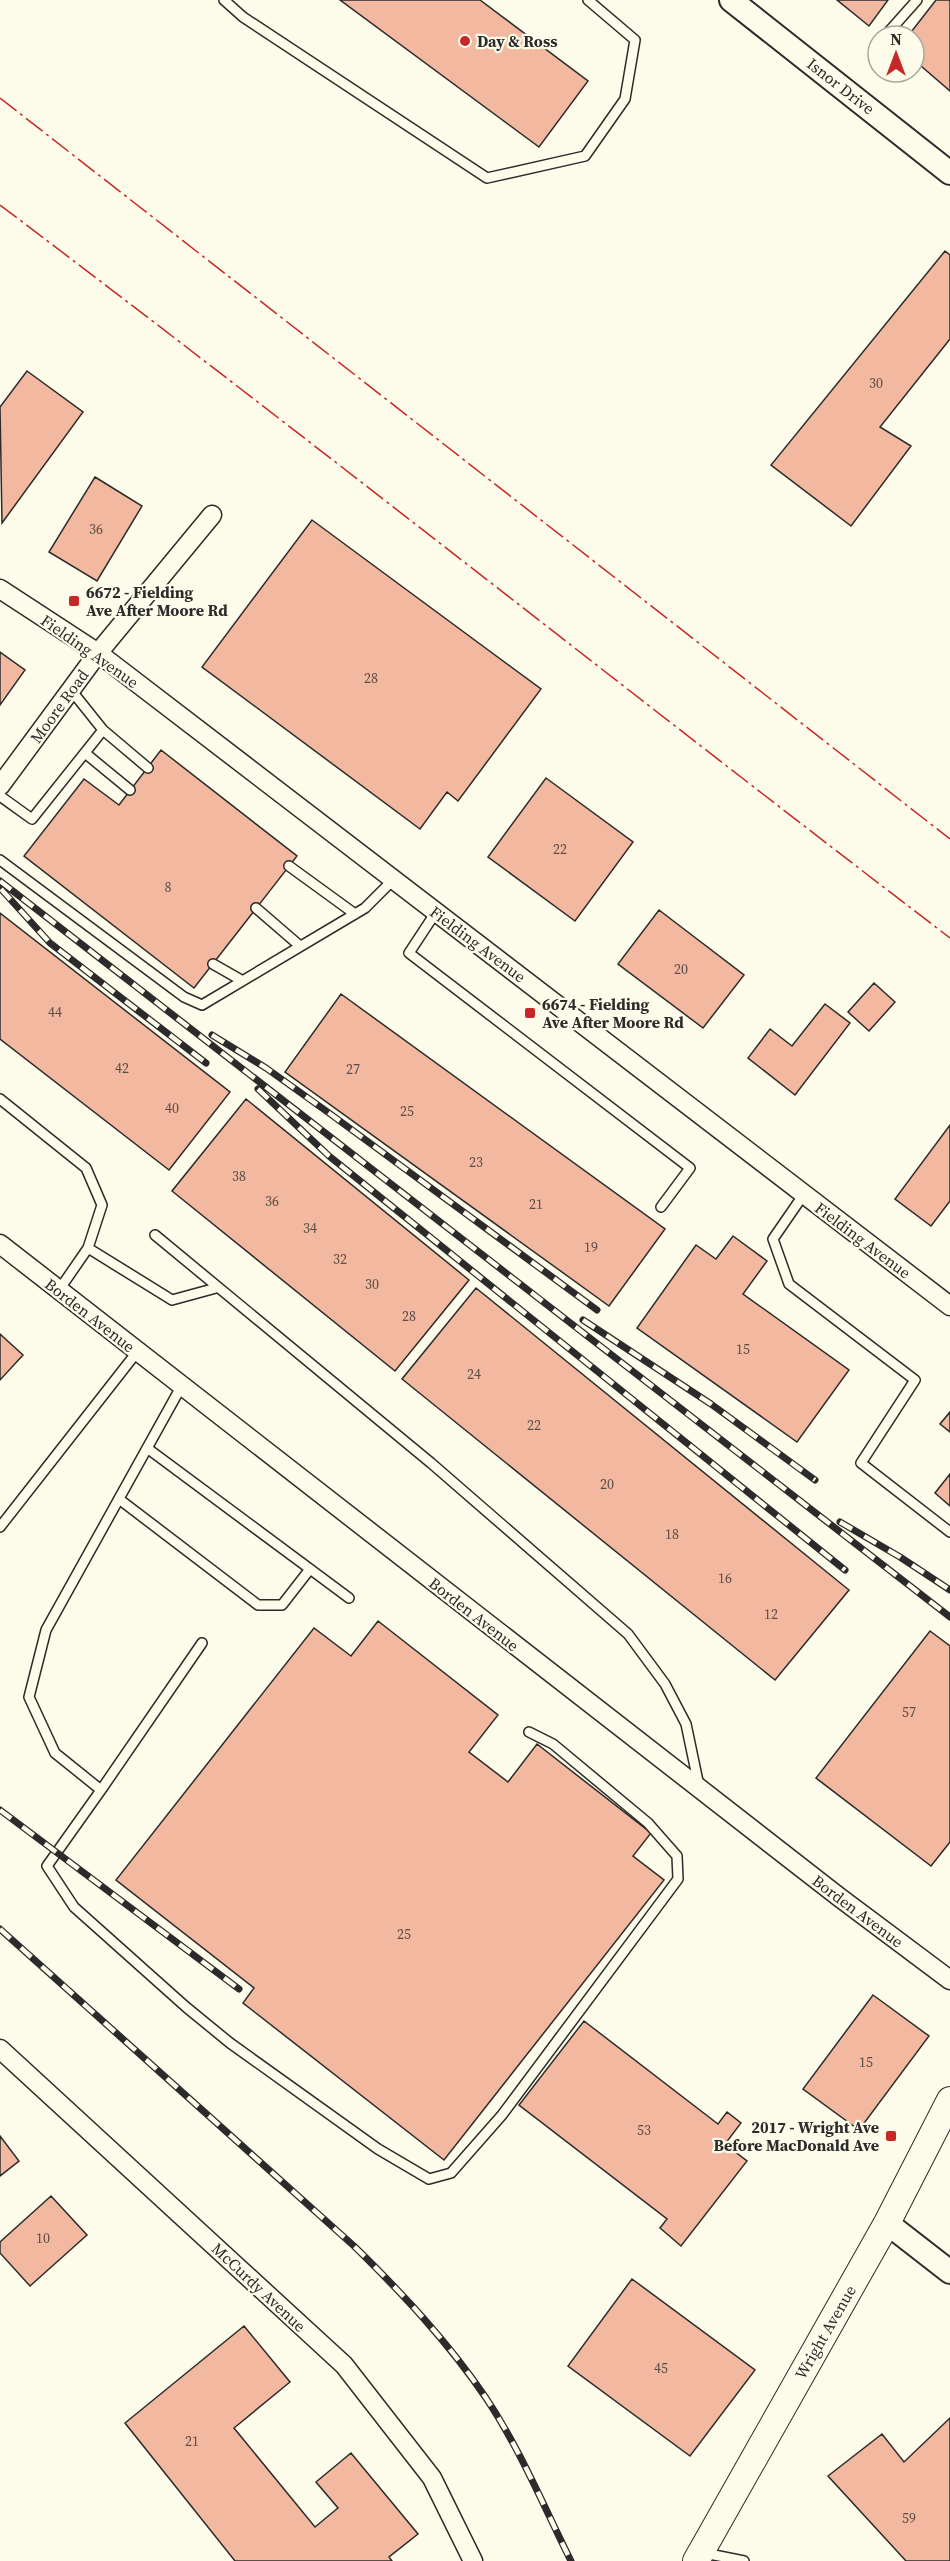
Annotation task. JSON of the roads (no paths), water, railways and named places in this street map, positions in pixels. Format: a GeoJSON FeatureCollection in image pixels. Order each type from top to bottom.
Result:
{"type":"FeatureCollection","features":[{"type":"Feature","properties":{"kind":"main road","name":"Wright Avenue"},"geometry":{"type":"LineString","coordinates":[[699,2556],[887,2223],[950,2100]]}},
{"type":"Feature","properties":{"kind":"street","name":"Isnor Drive"},"geometry":{"type":"LineString","coordinates":[[732,0],[950,173]]}},
{"type":"Feature","properties":{"kind":"street","name":"Moore Road"},"geometry":{"type":"LineString","coordinates":[[0,786],[98,653],[212,515]]}},
{"type":"Feature","properties":{"kind":"street","name":"Fielding Avenue"},"geometry":{"type":"LineString","coordinates":[[0,589],[98,653],[950,1306]]}},
{"type":"Feature","properties":{"kind":"street","name":"Borden Avenue"},"geometry":{"type":"LineString","coordinates":[[0,1244],[700,1790],[950,1980]]}},
{"type":"Feature","properties":{"kind":"street","name":"McCurdy Avenue"},"geometry":{"type":"LineString","coordinates":[[0,2049],[344,2365],[432,2478],[473,2561]]}},
{"type":"Feature","properties":{"kind":"street"},"geometry":{"type":"LineString","coordinates":[[887,2223],[950,2272]]}},
{"type":"Feature","properties":{"kind":"lane"},"geometry":{"type":"LineString","coordinates":[[224,0],[243,17],[486,178],[585,156],[625,99],[635,40],[588,0]]}},
{"type":"Feature","properties":{"kind":"lane"},"geometry":{"type":"LineString","coordinates":[[896,24],[917,0]]}},
{"type":"Feature","properties":{"kind":"lane"},"geometry":{"type":"LineString","coordinates":[[71,690],[103,730],[148,768]]}},
{"type":"Feature","properties":{"kind":"lane"},"geometry":{"type":"LineString","coordinates":[[0,796],[32,819],[103,730]]}},
{"type":"Feature","properties":{"kind":"lane"},"geometry":{"type":"LineString","coordinates":[[85,753],[130,790]]}},
{"type":"Feature","properties":{"kind":"lane"},"geometry":{"type":"LineString","coordinates":[[0,861],[184,997],[202,1005],[355,914],[394,879]]}},
{"type":"Feature","properties":{"kind":"lane"},"geometry":{"type":"LineString","coordinates":[[289,866],[355,914]]}},
{"type":"Feature","properties":{"kind":"lane"},"geometry":{"type":"LineString","coordinates":[[256,908],[300,946]]}},
{"type":"Feature","properties":{"kind":"lane"},"geometry":{"type":"LineString","coordinates":[[436,912],[409,953],[690,1168],[661,1207]]}},
{"type":"Feature","properties":{"kind":"lane"},"geometry":{"type":"LineString","coordinates":[[213,964],[241,980]]}},
{"type":"Feature","properties":{"kind":"lane"},"geometry":{"type":"LineString","coordinates":[[0,1099],[86,1168],[102,1205],[88,1248],[59,1290]]}},
{"type":"Feature","properties":{"kind":"lane"},"geometry":{"type":"LineString","coordinates":[[804,1194],[773,1239],[789,1284],[915,1380],[861,1463],[950,1532]]}},
{"type":"Feature","properties":{"kind":"lane"},"geometry":{"type":"LineString","coordinates":[[155,1235],[216,1288],[431,1463],[628,1634],[665,1684],[686,1724],[700,1790]]}},
{"type":"Feature","properties":{"kind":"lane"},"geometry":{"type":"LineString","coordinates":[[88,1248],[172,1300],[216,1288]]}},
{"type":"Feature","properties":{"kind":"lane"},"geometry":{"type":"LineString","coordinates":[[0,1527],[137,1352]]}},
{"type":"Feature","properties":{"kind":"lane"},"geometry":{"type":"LineString","coordinates":[[102,1790],[55,1753],[29,1697],[46,1630],[181,1387]]}},
{"type":"Feature","properties":{"kind":"lane"},"geometry":{"type":"LineString","coordinates":[[147,1448],[348,1598]]}},
{"type":"Feature","properties":{"kind":"lane"},"geometry":{"type":"LineString","coordinates":[[119,1499],[258,1605],[282,1605],[310,1569]]}},
{"type":"Feature","properties":{"kind":"lane"},"geometry":{"type":"LineString","coordinates":[[201,1642],[102,1790],[47,1866],[74,1907],[186,2007],[230,2043],[378,2149],[429,2179],[452,2173],[502,2115],[678,1879],[677,1857],[648,1823],[553,1744],[529,1732]]}},
{"type":"Feature","properties":{"kind":"lane"},"geometry":{"type":"LineString","coordinates":[[699,2556],[744,2561]]}},
{"type":"Feature","properties":{"kind":"railway"},"geometry":{"type":"LineString","coordinates":[[0,881],[950,1617]]}},
{"type":"Feature","properties":{"kind":"railway"},"geometry":{"type":"LineString","coordinates":[[1,889],[50,943],[206,1063]]}},
{"type":"Feature","properties":{"kind":"railway"},"geometry":{"type":"LineString","coordinates":[[212,1035],[266,1068],[597,1310]]}},
{"type":"Feature","properties":{"kind":"railway"},"geometry":{"type":"LineString","coordinates":[[258,1089],[329,1156],[845,1570]]}},
{"type":"Feature","properties":{"kind":"railway"},"geometry":{"type":"LineString","coordinates":[[583,1320],[711,1404],[815,1480]]}},
{"type":"Feature","properties":{"kind":"railway"},"geometry":{"type":"LineString","coordinates":[[840,1522],[950,1590]]}},
{"type":"Feature","properties":{"kind":"railway"},"geometry":{"type":"LineString","coordinates":[[0,1810],[239,1989]]}},
{"type":"Feature","properties":{"kind":"railway"},"geometry":{"type":"LineString","coordinates":[[0,1929],[354,2246],[424,2319],[456,2357],[498,2417],[521,2458],[571,2561]]}},
{"type":"Feature","properties":{"kind":"place","name":"Day & Ross"},"geometry":{"type":"Point","coordinates":[465,41]}},
{"type":"Feature","properties":{"kind":"place","name":"6672 - Fielding Ave After Moore Rd"},"geometry":{"type":"Point","coordinates":[74,601]}},
{"type":"Feature","properties":{"kind":"place","name":"6674 - Fielding Ave After Moore Rd"},"geometry":{"type":"Point","coordinates":[530,1013]}},
{"type":"Feature","properties":{"kind":"place","name":"2017 - Wright Ave Before MacDonald Ave"},"geometry":{"type":"Point","coordinates":[891,2136]}}]}
